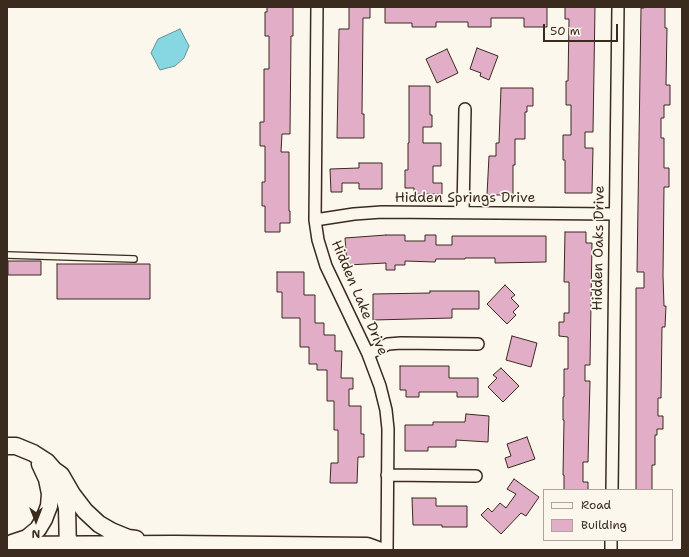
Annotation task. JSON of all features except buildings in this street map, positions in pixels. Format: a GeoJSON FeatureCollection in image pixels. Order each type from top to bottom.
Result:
{"type":"FeatureCollection","features":[{"type":"Feature","properties":{"kind":"main road"},"geometry":{"type":"LineString","coordinates":[[7,446],[16,446],[33,453],[47,462],[61,475],[81,507],[99,524],[128,538],[174,544]]}},
{"type":"Feature","properties":{"kind":"main road"},"geometry":{"type":"LineString","coordinates":[[7,545],[26,538],[38,529],[49,506],[50,494],[47,479],[42,467],[33,453]]}},
{"type":"Feature","properties":{"kind":"main road"},"geometry":{"type":"LineString","coordinates":[[54,470],[61,486],[67,508],[68,547]]}},
{"type":"Feature","properties":{"kind":"main road"},"geometry":{"type":"LineString","coordinates":[[7,545],[68,547],[174,544],[367,546],[378,550]]}},
{"type":"Feature","properties":{"kind":"street","name":"Hidden Lake Drive"},"geometry":{"type":"LineString","coordinates":[[317,7],[315,220],[318,240],[326,266],[368,354],[380,386],[386,410],[388,429],[387,550]]}},
{"type":"Feature","properties":{"kind":"street","name":"Hidden Oaks Drive"},"geometry":{"type":"LineString","coordinates":[[612,489],[618,7]]}},
{"type":"Feature","properties":{"kind":"street"},"geometry":{"type":"LineString","coordinates":[[463,212],[465,109]]}},
{"type":"Feature","properties":{"kind":"street","name":"Hidden Springs Drive"},"geometry":{"type":"LineString","coordinates":[[315,220],[354,214],[382,212],[615,214]]}},
{"type":"Feature","properties":{"kind":"street"},"geometry":{"type":"LineString","coordinates":[[368,354],[388,344],[478,344]]}},
{"type":"Feature","properties":{"kind":"street"},"geometry":{"type":"LineString","coordinates":[[387,475],[476,476]]}},
{"type":"Feature","properties":{"kind":"lane"},"geometry":{"type":"LineString","coordinates":[[7,255],[134,259]]}},
{"type":"Feature","properties":{"kind":"water"},"geometry":{"type":"Polygon","coordinates":[[[180,29],[189,46],[184,58],[175,66],[160,70],[151,53],[158,39],[180,29]]]}}]}
